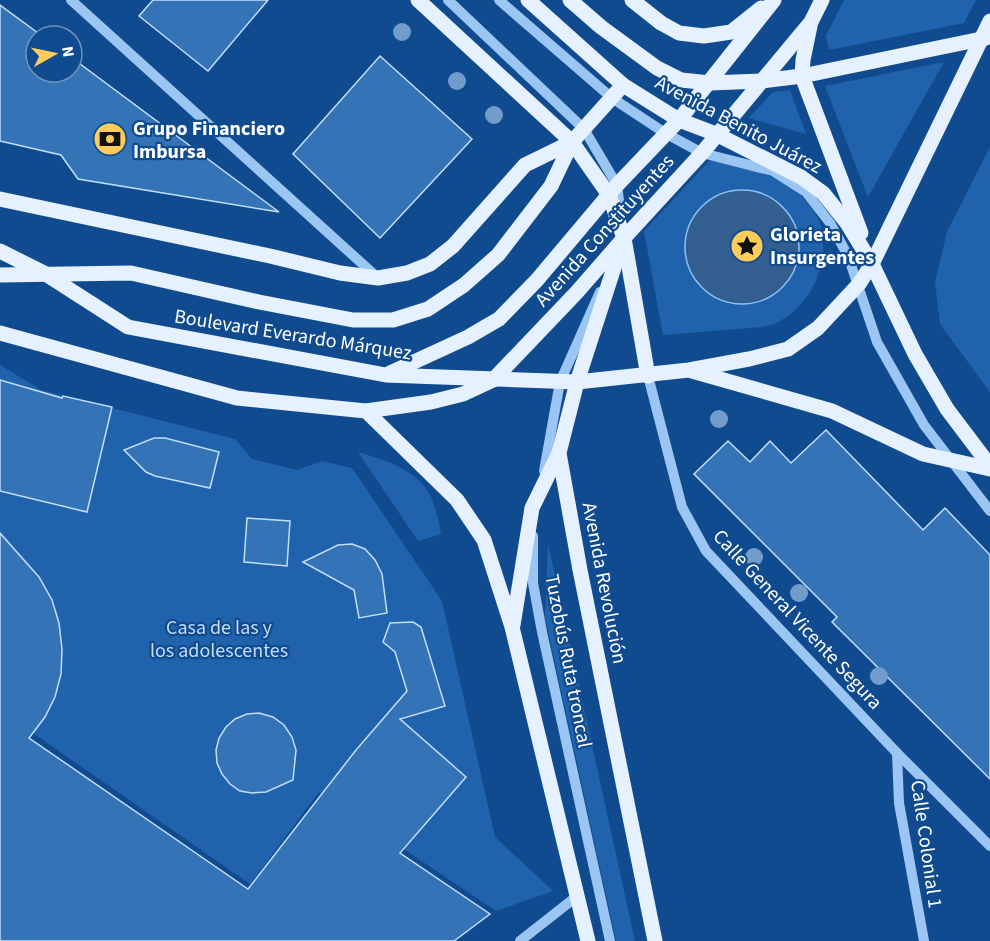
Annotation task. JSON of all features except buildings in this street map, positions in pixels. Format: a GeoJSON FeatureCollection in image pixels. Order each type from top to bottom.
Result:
{"type":"FeatureCollection","features":[{"type":"Feature","properties":{"kind":"main road"},"geometry":{"type":"LineString","coordinates":[[418,0],[572,142],[613,190],[624,238],[648,376]]}},
{"type":"Feature","properties":{"kind":"main road","name":"Avenida Benito Juárez"},"geometry":{"type":"LineString","coordinates":[[528,0],[623,86],[679,120],[716,134],[801,177],[823,193],[847,223],[872,264],[915,354],[947,409],[990,468]]}},
{"type":"Feature","properties":{"kind":"main road"},"geometry":{"type":"LineString","coordinates":[[570,0],[601,27],[657,68],[681,80],[710,83],[761,81],[802,76],[985,38]]}},
{"type":"Feature","properties":{"kind":"main road"},"geometry":{"type":"LineString","coordinates":[[632,0],[661,23],[679,33],[704,36],[731,32],[772,0]]}},
{"type":"Feature","properties":{"kind":"main road","name":"Avenida Constituyentes"},"geometry":{"type":"LineString","coordinates":[[386,375],[468,337],[499,319],[537,280],[613,190],[679,120],[710,83],[772,0]]}},
{"type":"Feature","properties":{"kind":"main road","name":"Avenida Constituyentes"},"geometry":{"type":"LineString","coordinates":[[366,411],[432,402],[463,394],[493,380],[577,292],[702,153],[811,22],[822,0]]}},
{"type":"Feature","properties":{"kind":"main road","name":"Boulevard Everardo Márquez"},"geometry":{"type":"LineString","coordinates":[[0,251],[44,273],[128,327],[386,375],[577,382],[648,376],[749,360],[788,349],[818,328],[859,284],[872,264],[985,38],[990,21]]}},
{"type":"Feature","properties":{"kind":"main road"},"geometry":{"type":"LineString","coordinates":[[811,22],[802,76],[872,264]]}},
{"type":"Feature","properties":{"kind":"main road","name":"Boulevard Everardo Márquez"},"geometry":{"type":"LineString","coordinates":[[0,275],[131,273],[259,303],[353,321],[393,320],[428,309],[464,285],[498,255],[551,186],[572,142],[623,86]]}},
{"type":"Feature","properties":{"kind":"main road","name":"Boulevard Everardo Márquez"},"geometry":{"type":"LineString","coordinates":[[0,199],[340,273],[378,278],[407,273],[430,264],[453,246],[525,165],[572,142]]}},
{"type":"Feature","properties":{"kind":"main road","name":"Avenida Revolución"},"geometry":{"type":"LineString","coordinates":[[624,238],[577,382],[559,453],[580,570],[655,941]]}},
{"type":"Feature","properties":{"kind":"main road"},"geometry":{"type":"LineString","coordinates":[[0,333],[237,398],[366,411],[457,500],[484,540],[512,627],[588,941]]}},
{"type":"Feature","properties":{"kind":"main road"},"geometry":{"type":"LineString","coordinates":[[689,370],[832,411],[923,454],[990,468]]}},
{"type":"Feature","properties":{"kind":"main road"},"geometry":{"type":"LineString","coordinates":[[512,627],[532,508],[559,453]]}},
{"type":"Feature","properties":{"kind":"street"},"geometry":{"type":"LineString","coordinates":[[71,0],[378,278]]}},
{"type":"Feature","properties":{"kind":"street"},"geometry":{"type":"LineString","coordinates":[[448,0],[584,129],[613,190]]}},
{"type":"Feature","properties":{"kind":"street"},"geometry":{"type":"LineString","coordinates":[[499,0],[612,98],[665,133],[702,153],[773,171],[806,192],[830,223],[848,256],[877,342],[924,425],[990,511]]}},
{"type":"Feature","properties":{"kind":"street","name":"Tuzobús Ruta troncal"},"geometry":{"type":"LineString","coordinates":[[610,941],[542,632],[534,583],[532,508],[548,459],[560,382],[624,238]]}},
{"type":"Feature","properties":{"kind":"street","name":"Calle General Vicente Segura"},"geometry":{"type":"LineString","coordinates":[[648,376],[682,507],[706,551],[897,753],[990,846]]}},
{"type":"Feature","properties":{"kind":"street","name":"Calle Colonial 1"},"geometry":{"type":"LineString","coordinates":[[897,753],[899,803],[924,941]]}},
{"type":"Feature","properties":{"kind":"street"},"geometry":{"type":"LineString","coordinates":[[520,941],[576,897]]}},
{"type":"Feature","properties":{"kind":"green space"},"geometry":{"type":"Polygon","coordinates":[[[844,0],[976,0],[964,23],[829,50],[826,36],[844,0]]]}},
{"type":"Feature","properties":{"kind":"green space"},"geometry":{"type":"Polygon","coordinates":[[[944,62],[868,197],[825,86],[944,62]]]}},
{"type":"Feature","properties":{"kind":"green space"},"geometry":{"type":"Polygon","coordinates":[[[790,90],[806,134],[749,118],[773,92],[790,90]]]}},
{"type":"Feature","properties":{"kind":"green space"},"geometry":{"type":"Polygon","coordinates":[[[990,147],[990,392],[940,324],[935,282],[947,232],[990,147]]]}},
{"type":"Feature","properties":{"kind":"green space"},"geometry":{"type":"Polygon","coordinates":[[[710,160],[774,177],[800,195],[812,208],[820,223],[823,253],[820,267],[816,281],[800,306],[776,323],[757,328],[663,335],[644,231],[710,160]]]}},
{"type":"Feature","properties":{"kind":"green space","name":"Casa de las y los adolescentes"},"geometry":{"type":"Polygon","coordinates":[[[0,365],[41,390],[235,439],[252,459],[297,470],[322,461],[352,468],[442,601],[495,837],[553,891],[496,911],[319,792],[250,884],[0,710],[0,365]]]}},
{"type":"Feature","properties":{"kind":"green space"},"geometry":{"type":"Polygon","coordinates":[[[358,452],[402,468],[421,482],[433,502],[441,534],[418,541],[358,452]]]}},
{"type":"Feature","properties":{"kind":"green space"},"geometry":{"type":"Polygon","coordinates":[[[548,544],[635,941],[616,941],[545,617],[548,544]]]}},
{"type":"Feature","properties":{"kind":"shaded area"},"geometry":{"type":"Polygon","coordinates":[[[742,190],[764,194],[774,199],[790,215],[795,225],[799,247],[795,269],[790,279],[774,295],[764,300],[742,304],[720,300],[710,295],[694,279],[689,269],[685,247],[689,225],[694,215],[710,199],[720,194],[742,190]]]}},
{"type":"Feature","properties":{"kind":"place","name":"Grupo Financiero Imbursa"},"geometry":{"type":"Point","coordinates":[110,139]}},
{"type":"Feature","properties":{"kind":"place","name":"Glorieta Insurgentes"},"geometry":{"type":"Point","coordinates":[747,246]}}]}
